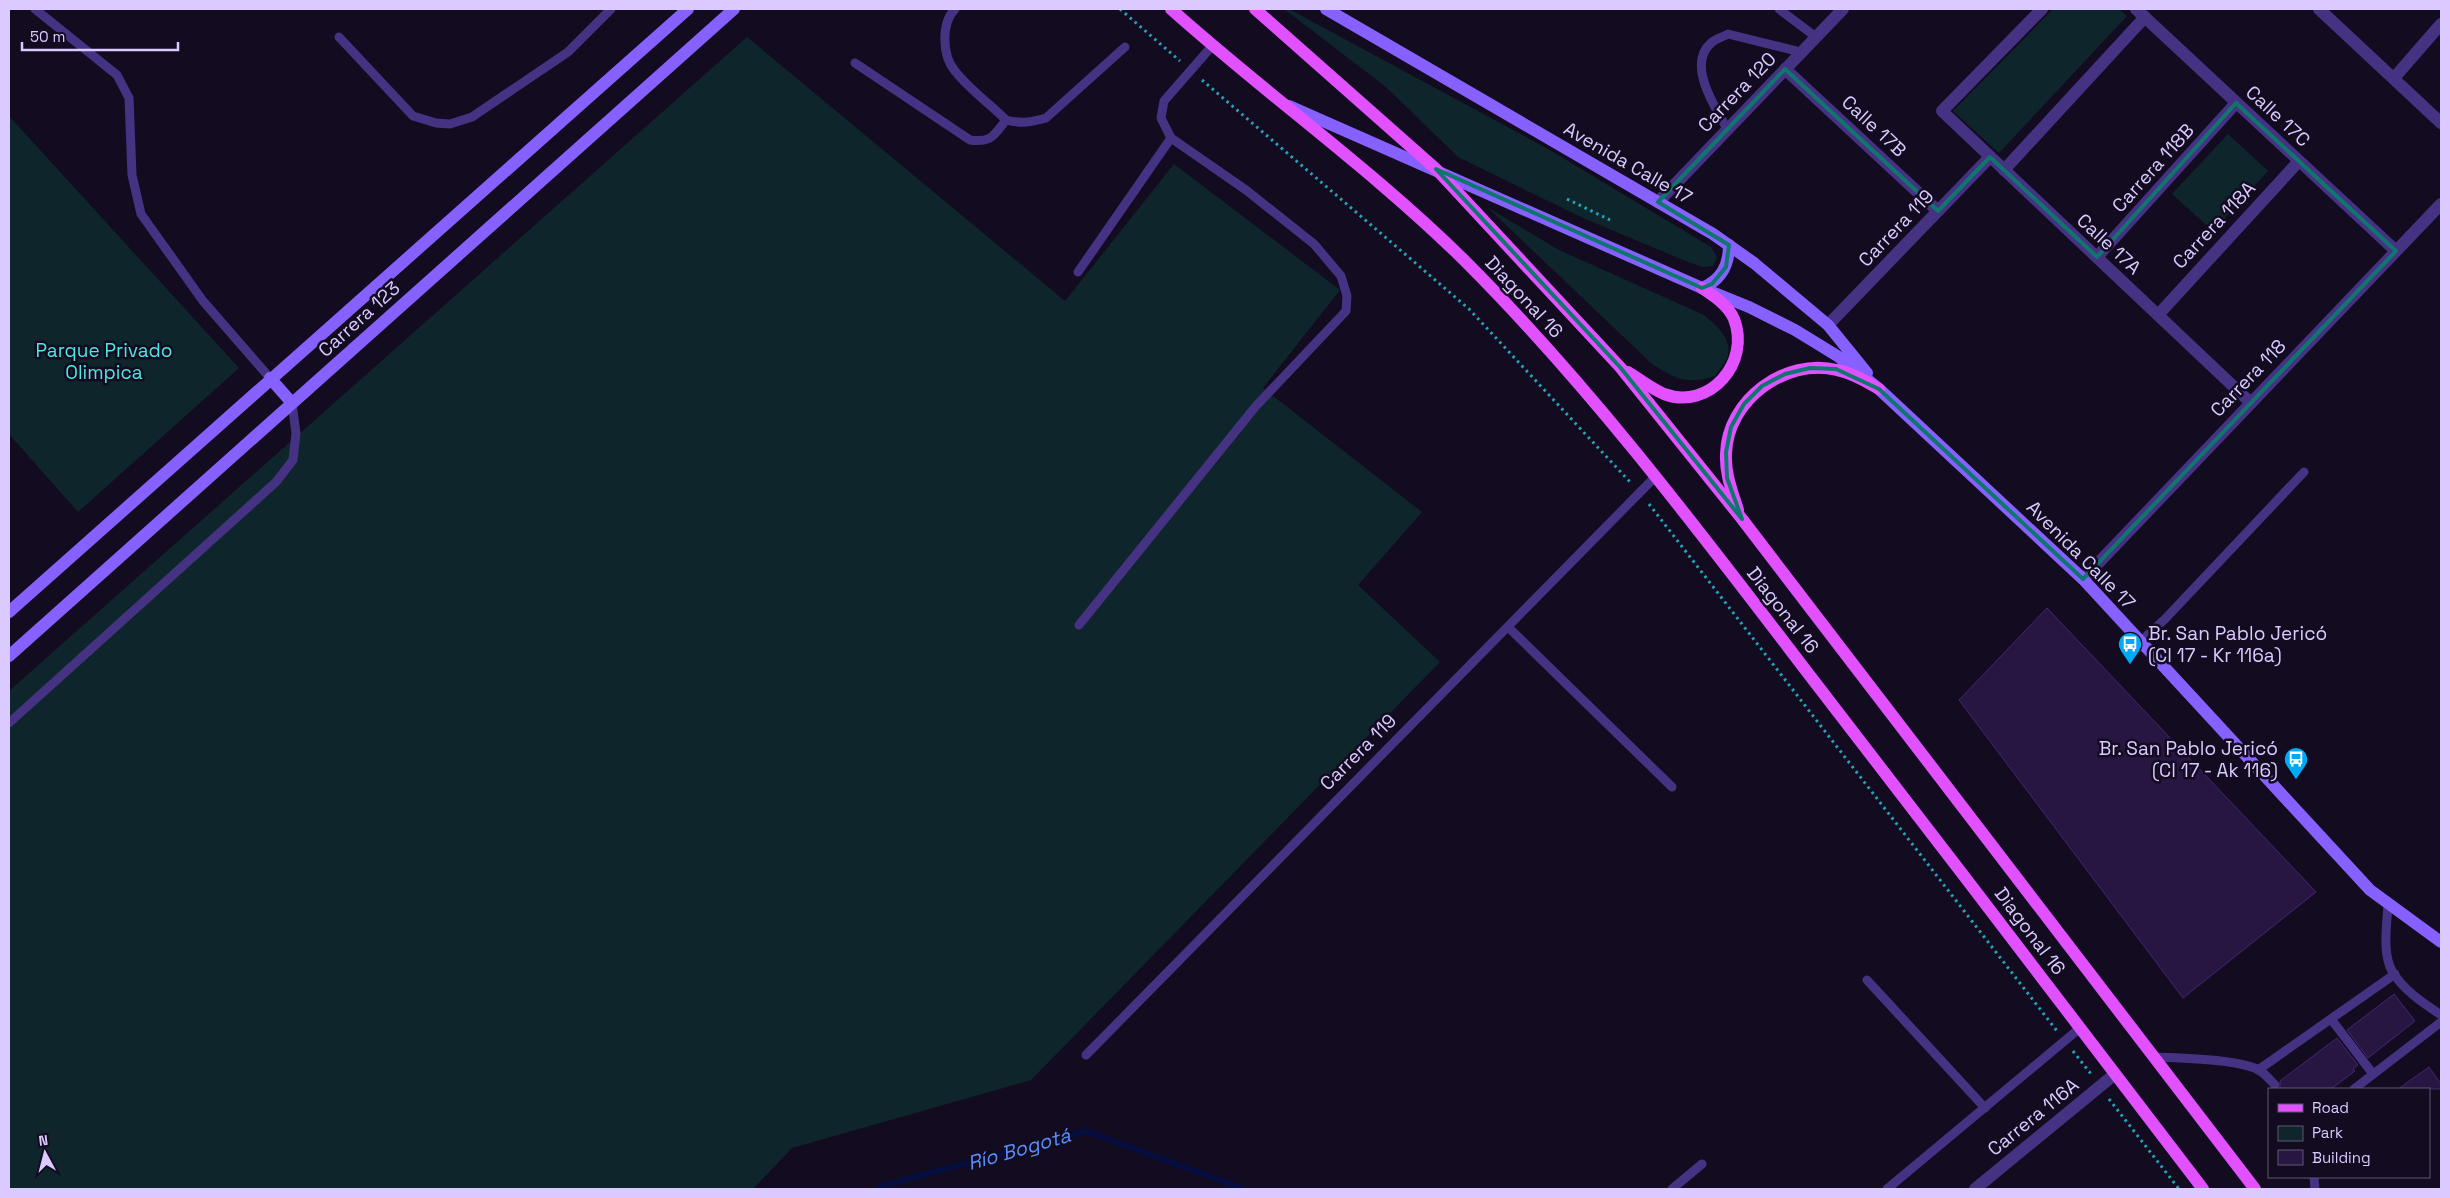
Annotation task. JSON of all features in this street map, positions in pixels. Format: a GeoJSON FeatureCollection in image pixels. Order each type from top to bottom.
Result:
{"type":"FeatureCollection","features":[{"type":"Feature","properties":{"kind":"main road","name":"Carrera 123"},"geometry":{"type":"LineString","coordinates":[[9,612],[270,378],[688,9]]}},
{"type":"Feature","properties":{"kind":"main road","name":"Carrera 123"},"geometry":{"type":"LineString","coordinates":[[9,656],[734,9]]}},
{"type":"Feature","properties":{"kind":"main road","name":"Avenida Calle 17"},"geometry":{"type":"LineString","coordinates":[[1171,9],[1212,46],[1280,102],[1436,169],[1702,288],[1750,307],[1796,330],[1839,357],[1880,388],[2083,579],[2351,872],[2388,904],[2440,938]]}},
{"type":"Feature","properties":{"kind":"main road","name":"Avenida Calle 17"},"geometry":{"type":"LineString","coordinates":[[1255,9],[1436,169]]}},
{"type":"Feature","properties":{"kind":"main road","name":"Avenida Calle 17"},"geometry":{"type":"LineString","coordinates":[[1326,9],[1658,202],[1729,246],[1798,297],[1828,324],[1880,388]]}},
{"type":"Feature","properties":{"kind":"main road","name":"Diagonal 16"},"geometry":{"type":"LineString","coordinates":[[1280,102],[1391,194],[1467,263],[1589,396],[1656,476],[2203,1189]]}},
{"type":"Feature","properties":{"kind":"main road","name":"Diagonal 16"},"geometry":{"type":"LineString","coordinates":[[1436,169],[1620,367],[1742,519],[2255,1189]]}},
{"type":"Feature","properties":{"kind":"main road"},"geometry":{"type":"LineString","coordinates":[[1620,367],[1664,394],[1686,397],[1707,392],[1725,379],[1736,361],[1739,339],[1734,318],[1721,301],[1702,288],[1720,276],[1726,267],[1729,246]]}},
{"type":"Feature","properties":{"kind":"main road"},"geometry":{"type":"LineString","coordinates":[[1742,519],[1728,478],[1726,452],[1736,420],[1744,404],[1762,386],[1785,374],[1810,368],[1836,369],[1861,378],[1880,388]]}},
{"type":"Feature","properties":{"kind":"main road"},"geometry":{"type":"LineString","coordinates":[[270,378],[292,403]]}},
{"type":"Feature","properties":{"kind":"street","name":"Carrera 120"},"geometry":{"type":"LineString","coordinates":[[1658,202],[1843,9]]}},
{"type":"Feature","properties":{"kind":"street","name":"Calle 17A"},"geometry":{"type":"LineString","coordinates":[[2042,9],[1942,111],[2251,403]]}},
{"type":"Feature","properties":{"kind":"street"},"geometry":{"type":"LineString","coordinates":[[2327,11],[2441,123]]}},
{"type":"Feature","properties":{"kind":"street"},"geometry":{"type":"LineString","coordinates":[[2004,170],[2140,13]]}},
{"type":"Feature","properties":{"kind":"street","name":"Calle 17C"},"geometry":{"type":"LineString","coordinates":[[2140,13],[2396,251]]}},
{"type":"Feature","properties":{"kind":"street"},"geometry":{"type":"LineString","coordinates":[[2394,78],[2441,24]]}},
{"type":"Feature","properties":{"kind":"street","name":"Calle 17B"},"geometry":{"type":"LineString","coordinates":[[1785,69],[1938,211]]}},
{"type":"Feature","properties":{"kind":"street","name":"Carrera 118B"},"geometry":{"type":"LineString","coordinates":[[2096,257],[2236,103]]}},
{"type":"Feature","properties":{"kind":"street","name":"Carrera 119"},"geometry":{"type":"LineString","coordinates":[[1828,324],[1990,156]]}},
{"type":"Feature","properties":{"kind":"street","name":"Carrera 118A"},"geometry":{"type":"LineString","coordinates":[[2158,315],[2299,161]]}},
{"type":"Feature","properties":{"kind":"street","name":"Carrera 118"},"geometry":{"type":"LineString","coordinates":[[2083,579],[2441,204]]}},
{"type":"Feature","properties":{"kind":"street","name":"Carrera 116A"},"geometry":{"type":"LineString","coordinates":[[1975,1189],[2115,1074]]}},
{"type":"Feature","properties":{"kind":"lane"},"geometry":{"type":"LineString","coordinates":[[35,9],[117,75],[129,98],[132,175],[141,214],[203,301],[270,378]]}},
{"type":"Feature","properties":{"kind":"lane"},"geometry":{"type":"LineString","coordinates":[[339,37],[413,116],[436,123],[450,124],[472,116],[568,52],[611,9]]}},
{"type":"Feature","properties":{"kind":"lane"},"geometry":{"type":"LineString","coordinates":[[955,9],[945,28],[946,50],[954,70],[1006,120],[1017,123],[1032,122],[1046,118],[1125,47]]}},
{"type":"Feature","properties":{"kind":"lane"},"geometry":{"type":"LineString","coordinates":[[1780,9],[1816,37]]}},
{"type":"Feature","properties":{"kind":"lane"},"geometry":{"type":"LineString","coordinates":[[1727,129],[1703,86],[1702,58],[1710,43],[1728,34],[1801,52]]}},
{"type":"Feature","properties":{"kind":"lane"},"geometry":{"type":"LineString","coordinates":[[1079,624],[1256,406],[1346,311],[1347,296],[1342,276],[1314,244],[1246,190],[1171,138],[1161,118],[1164,101],[1212,46]]}},
{"type":"Feature","properties":{"kind":"lane"},"geometry":{"type":"LineString","coordinates":[[855,63],[970,140],[983,142],[990,138],[1006,120]]}},
{"type":"Feature","properties":{"kind":"lane"},"geometry":{"type":"LineString","coordinates":[[1078,272],[1171,138]]}},
{"type":"Feature","properties":{"kind":"lane"},"geometry":{"type":"LineString","coordinates":[[9,723],[276,482],[294,460],[296,433],[292,403]]}},
{"type":"Feature","properties":{"kind":"lane"},"geometry":{"type":"LineString","coordinates":[[2140,642],[2165,619],[2304,472]]}},
{"type":"Feature","properties":{"kind":"lane","name":"Carrera 119"},"geometry":{"type":"LineString","coordinates":[[1086,1055],[1656,476]]}},
{"type":"Feature","properties":{"kind":"lane"},"geometry":{"type":"LineString","coordinates":[[1508,627],[1672,787]]}},
{"type":"Feature","properties":{"kind":"lane"},"geometry":{"type":"LineString","coordinates":[[2388,904],[2387,949],[2392,970],[2417,999],[2441,1015]]}},
{"type":"Feature","properties":{"kind":"lane"},"geometry":{"type":"LineString","coordinates":[[2258,1070],[2395,974]]}},
{"type":"Feature","properties":{"kind":"lane"},"geometry":{"type":"LineString","coordinates":[[1867,980],[1985,1108]]}},
{"type":"Feature","properties":{"kind":"lane"},"geometry":{"type":"LineString","coordinates":[[2331,1019],[2373,1074]]}},
{"type":"Feature","properties":{"kind":"lane"},"geometry":{"type":"LineString","coordinates":[[2355,1088],[2441,1022]]}},
{"type":"Feature","properties":{"kind":"lane"},"geometry":{"type":"LineString","coordinates":[[1888,1189],[2080,1028]]}},
{"type":"Feature","properties":{"kind":"lane"},"geometry":{"type":"LineString","coordinates":[[2153,1057],[2207,1060],[2258,1070],[2275,1085]]}},
{"type":"Feature","properties":{"kind":"lane"},"geometry":{"type":"LineString","coordinates":[[1672,1189],[1702,1164]]}},
{"type":"Feature","properties":{"kind":"path"},"geometry":{"type":"LineString","coordinates":[[1120,9],[1469,309],[1640,492],[2179,1189]]}},
{"type":"Feature","properties":{"kind":"path"},"geometry":{"type":"LineString","coordinates":[[1567,199],[1610,220]]}},
{"type":"Feature","properties":{"kind":"highlighted area"},"geometry":{"type":"Polygon","coordinates":[[[1785,69],[1938,211],[1990,157],[2097,257],[2236,103],[2396,251],[2083,579],[1879,389],[1836,369],[1810,368],[1785,374],[1762,386],[1744,404],[1731,427],[1726,452],[1727,478],[1742,519],[1620,367],[1436,169],[1702,288],[1712,284],[1726,267],[1729,245],[1658,202],[1785,69]]]}},
{"type":"Feature","properties":{"kind":"green space"},"geometry":{"type":"Polygon","coordinates":[[[1284,9],[1289,9],[1548,149],[1711,247],[1717,257],[1713,266],[1703,267],[1688,262],[1583,218],[1458,157],[1386,87],[1284,9]]]}},
{"type":"Feature","properties":{"kind":"green space"},"geometry":{"type":"Polygon","coordinates":[[[2053,9],[2119,9],[2127,16],[1999,153],[1953,111],[2053,9]]]}},
{"type":"Feature","properties":{"kind":"green space"},"geometry":{"type":"Polygon","coordinates":[[[747,37],[1065,301],[1174,164],[1340,290],[1263,388],[1422,512],[1358,585],[1440,662],[1031,1080],[792,1148],[753,1189],[9,1189],[9,691],[747,37]]]}},
{"type":"Feature","properties":{"kind":"green space","name":"Parque Privado Olimpica"},"geometry":{"type":"Polygon","coordinates":[[[9,116],[239,368],[78,512],[9,434],[9,116]]]}},
{"type":"Feature","properties":{"kind":"green space"},"geometry":{"type":"Polygon","coordinates":[[[2228,134],[2268,171],[2213,231],[2172,194],[2228,134]]]}},
{"type":"Feature","properties":{"kind":"green space"},"geometry":{"type":"Polygon","coordinates":[[[1487,207],[1559,250],[1704,315],[1722,332],[1729,349],[1726,360],[1715,376],[1696,380],[1681,379],[1674,377],[1651,363],[1487,207]]]}},
{"type":"Feature","properties":{"kind":"building"},"geometry":{"type":"Polygon","coordinates":[[[2047,608],[2316,892],[2183,998],[1959,700],[2047,608]]]}},
{"type":"Feature","properties":{"kind":"building"},"geometry":{"type":"Polygon","coordinates":[[[2394,994],[2415,1021],[2368,1058],[2347,1030],[2394,994]]]}},
{"type":"Feature","properties":{"kind":"building"},"geometry":{"type":"Polygon","coordinates":[[[2337,1038],[2358,1065],[2353,1069],[2355,1071],[2332,1088],[2280,1088],[2280,1081],[2337,1038]]]}},
{"type":"Feature","properties":{"kind":"building"},"geometry":{"type":"Polygon","coordinates":[[[2429,1067],[2441,1084],[2441,1089],[2399,1088],[2429,1067]]]}},
{"type":"Feature","properties":{"kind":"waterway","name":"Río Bogotá"},"geometry":{"type":"LineString","coordinates":[[877,1189],[882,1186],[1086,1131],[1244,1189]]}},
{"type":"Feature","properties":{"kind":"place","name":"Br. San Pablo Jericó (Cl 17 - Kr 116a)"},"geometry":{"type":"Point","coordinates":[2130,665]}},
{"type":"Feature","properties":{"kind":"place","name":"Br. San Pablo Jericó (Cl 17 - Ak 116)"},"geometry":{"type":"Point","coordinates":[2296,780]}}]}
